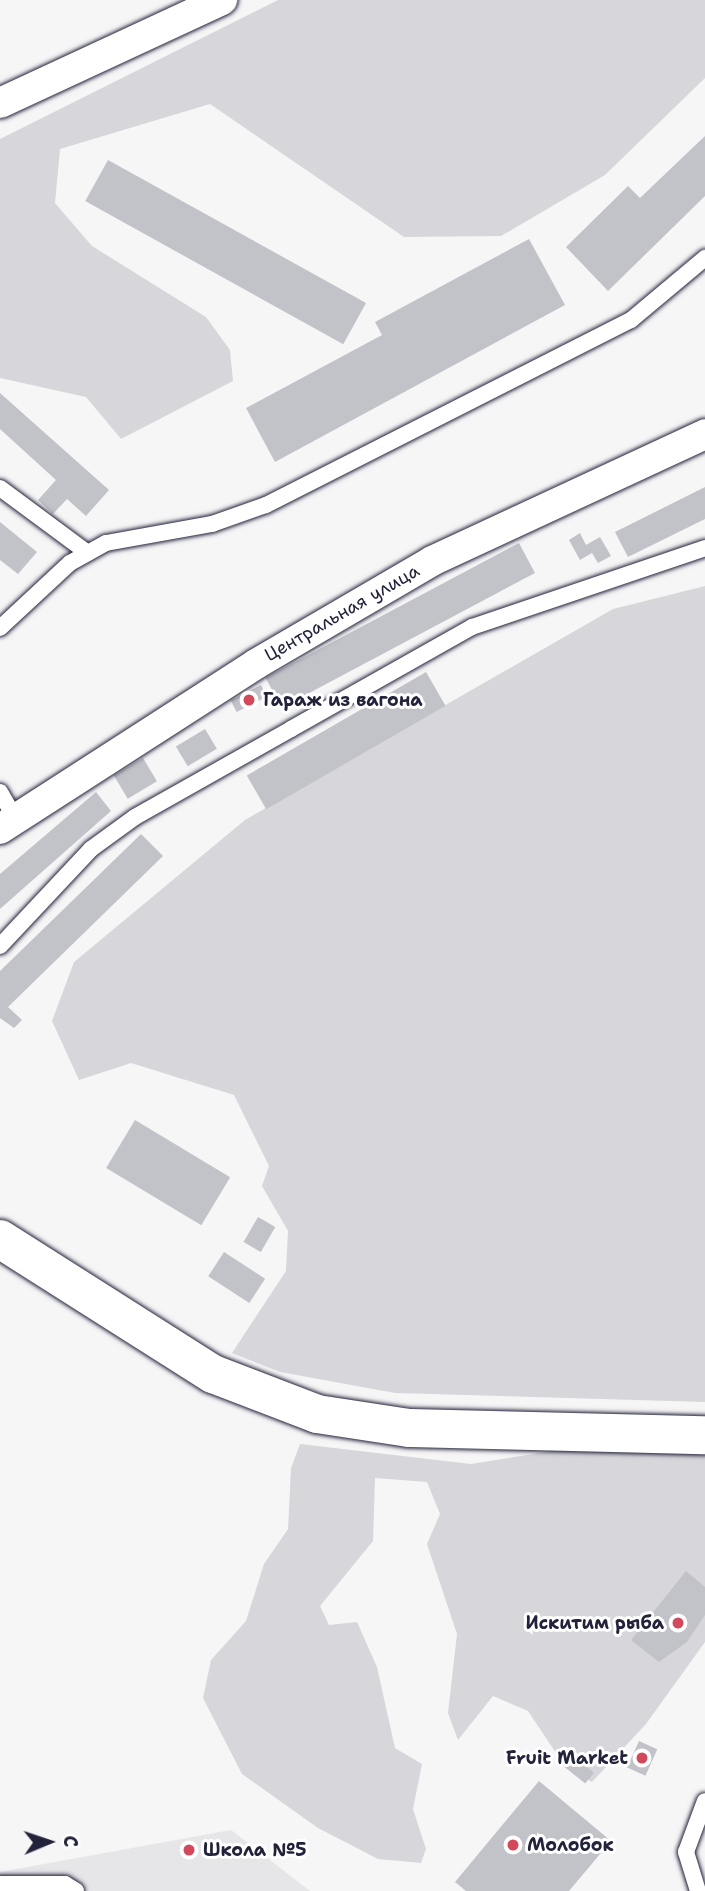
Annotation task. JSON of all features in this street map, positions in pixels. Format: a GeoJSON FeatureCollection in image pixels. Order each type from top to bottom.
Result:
{"type":"FeatureCollection","features":[{"type":"Feature","properties":{"kind":"street"},"geometry":{"type":"LineString","coordinates":[[0,103],[222,0]]}},
{"type":"Feature","properties":{"kind":"street","name":"Центральная улица"},"geometry":{"type":"LineString","coordinates":[[8,823],[256,664],[432,561],[705,434]]}},
{"type":"Feature","properties":{"kind":"street"},"geometry":{"type":"LineString","coordinates":[[0,1239],[213,1374],[317,1415],[409,1428],[705,1435]]}},
{"type":"Feature","properties":{"kind":"lane"},"geometry":{"type":"LineString","coordinates":[[0,628],[88,553],[133,535],[212,524],[266,505],[631,320],[705,258]]}},
{"type":"Feature","properties":{"kind":"lane"},"geometry":{"type":"LineString","coordinates":[[0,488],[88,553]]}},
{"type":"Feature","properties":{"kind":"lane"},"geometry":{"type":"LineString","coordinates":[[0,946],[91,849],[135,817],[460,634],[539,601],[705,548]]}},
{"type":"Feature","properties":{"kind":"lane"},"geometry":{"type":"LineString","coordinates":[[0,792],[8,823]]}},
{"type":"Feature","properties":{"kind":"lane"},"geometry":{"type":"LineString","coordinates":[[698,1891],[686,1852],[705,1801]]}},
{"type":"Feature","properties":{"kind":"lane"},"geometry":{"type":"LineString","coordinates":[[0,1884],[65,1884],[76,1891]]}},
{"type":"Feature","properties":{"kind":"shaded area"},"geometry":{"type":"Polygon","coordinates":[[[278,0],[705,0],[705,78],[605,175],[501,236],[404,237],[210,104],[60,149],[55,203],[92,246],[206,317],[230,350],[233,381],[121,439],[86,397],[0,378],[0,139],[278,0]]]}},
{"type":"Feature","properties":{"kind":"shaded area"},"geometry":{"type":"Polygon","coordinates":[[[705,586],[705,1402],[395,1393],[280,1372],[232,1353],[286,1271],[288,1231],[262,1186],[269,1166],[234,1095],[131,1063],[79,1080],[52,1021],[74,962],[245,820],[613,609],[705,586]]]}},
{"type":"Feature","properties":{"kind":"shaded area"},"geometry":{"type":"Polygon","coordinates":[[[300,1444],[471,1464],[552,1451],[705,1451],[705,1642],[646,1724],[592,1782],[566,1768],[528,1711],[493,1696],[458,1740],[448,1713],[457,1634],[427,1544],[440,1514],[427,1482],[375,1478],[373,1541],[320,1606],[329,1625],[357,1622],[377,1667],[395,1748],[422,1764],[413,1809],[426,1849],[421,1863],[378,1859],[318,1828],[242,1774],[203,1698],[211,1660],[246,1621],[264,1564],[288,1529],[291,1468],[300,1444]]]}},
{"type":"Feature","properties":{"kind":"shaded area","name":"Школа №5"},"geometry":{"type":"Polygon","coordinates":[[[231,1830],[310,1891],[0,1891],[0,1872],[231,1830]]]}},
{"type":"Feature","properties":{"kind":"building"},"geometry":{"type":"Polygon","coordinates":[[[705,136],[705,196],[608,291],[566,247],[628,186],[640,198],[705,136]]]}},
{"type":"Feature","properties":{"kind":"building"},"geometry":{"type":"Polygon","coordinates":[[[108,160],[366,303],[343,344],[85,201],[108,160]]]}},
{"type":"Feature","properties":{"kind":"building"},"geometry":{"type":"Polygon","coordinates":[[[529,239],[565,305],[275,462],[246,408],[382,335],[375,322],[529,239]]]}},
{"type":"Feature","properties":{"kind":"building"},"geometry":{"type":"Polygon","coordinates":[[[0,393],[109,490],[86,516],[67,499],[53,514],[38,500],[56,480],[0,429],[0,393]]]}},
{"type":"Feature","properties":{"kind":"building"},"geometry":{"type":"Polygon","coordinates":[[[705,487],[705,519],[628,557],[615,532],[705,487]]]}},
{"type":"Feature","properties":{"kind":"building"},"geometry":{"type":"Polygon","coordinates":[[[0,522],[37,552],[18,574],[0,560],[0,522]]]}},
{"type":"Feature","properties":{"kind":"building"},"geometry":{"type":"Polygon","coordinates":[[[580,533],[586,545],[600,537],[611,556],[598,563],[592,553],[580,560],[569,540],[580,533]]]}},
{"type":"Feature","properties":{"kind":"building"},"geometry":{"type":"Polygon","coordinates":[[[519,543],[535,573],[282,708],[266,678],[519,543]]]}},
{"type":"Feature","properties":{"kind":"building"},"geometry":{"type":"Polygon","coordinates":[[[426,672],[446,706],[266,809],[247,776],[426,672]]]}},
{"type":"Feature","properties":{"kind":"building","name":"Гараж из вагона"},"geometry":{"type":"Polygon","coordinates":[[[261,685],[267,697],[237,712],[231,700],[261,685]]]}},
{"type":"Feature","properties":{"kind":"building"},"geometry":{"type":"Polygon","coordinates":[[[205,729],[217,749],[188,766],[176,747],[205,729]]]}},
{"type":"Feature","properties":{"kind":"building"},"geometry":{"type":"Polygon","coordinates":[[[143,758],[157,781],[128,799],[114,776],[143,758]]]}},
{"type":"Feature","properties":{"kind":"building"},"geometry":{"type":"Polygon","coordinates":[[[96,792],[111,811],[0,909],[0,874],[96,792]]]}},
{"type":"Feature","properties":{"kind":"building"},"geometry":{"type":"Polygon","coordinates":[[[141,834],[163,856],[8,1007],[22,1020],[14,1028],[0,1018],[0,971],[141,834]]]}},
{"type":"Feature","properties":{"kind":"building"},"geometry":{"type":"Polygon","coordinates":[[[135,1120],[230,1177],[201,1225],[106,1168],[135,1120]]]}},
{"type":"Feature","properties":{"kind":"building"},"geometry":{"type":"Polygon","coordinates":[[[258,1217],[275,1227],[261,1252],[244,1242],[258,1217]]]}},
{"type":"Feature","properties":{"kind":"building"},"geometry":{"type":"Polygon","coordinates":[[[224,1252],[265,1279],[249,1303],[208,1276],[224,1252]]]}},
{"type":"Feature","properties":{"kind":"building"},"geometry":{"type":"Polygon","coordinates":[[[686,1571],[705,1587],[705,1615],[687,1642],[659,1662],[631,1640],[686,1571]]]}},
{"type":"Feature","properties":{"kind":"building","name":"Fruit Market"},"geometry":{"type":"Polygon","coordinates":[[[639,1741],[657,1749],[645,1776],[627,1767],[639,1741]]]}},
{"type":"Feature","properties":{"kind":"building"},"geometry":{"type":"Polygon","coordinates":[[[566,1750],[594,1773],[585,1784],[557,1761],[566,1750]]]}},
{"type":"Feature","properties":{"kind":"building"},"geometry":{"type":"Polygon","coordinates":[[[539,1781],[611,1841],[569,1891],[466,1891],[455,1882],[539,1781]]]}},
{"type":"Feature","properties":{"kind":"place","name":"Гараж из вагона"},"geometry":{"type":"Point","coordinates":[249,700]}},
{"type":"Feature","properties":{"kind":"place","name":"Искитим рыба"},"geometry":{"type":"Point","coordinates":[678,1623]}},
{"type":"Feature","properties":{"kind":"place","name":"Fruit Market"},"geometry":{"type":"Point","coordinates":[642,1758]}},
{"type":"Feature","properties":{"kind":"place","name":"Молобок"},"geometry":{"type":"Point","coordinates":[513,1845]}},
{"type":"Feature","properties":{"kind":"place","name":"Школа №5"},"geometry":{"type":"Point","coordinates":[189,1850]}}]}
